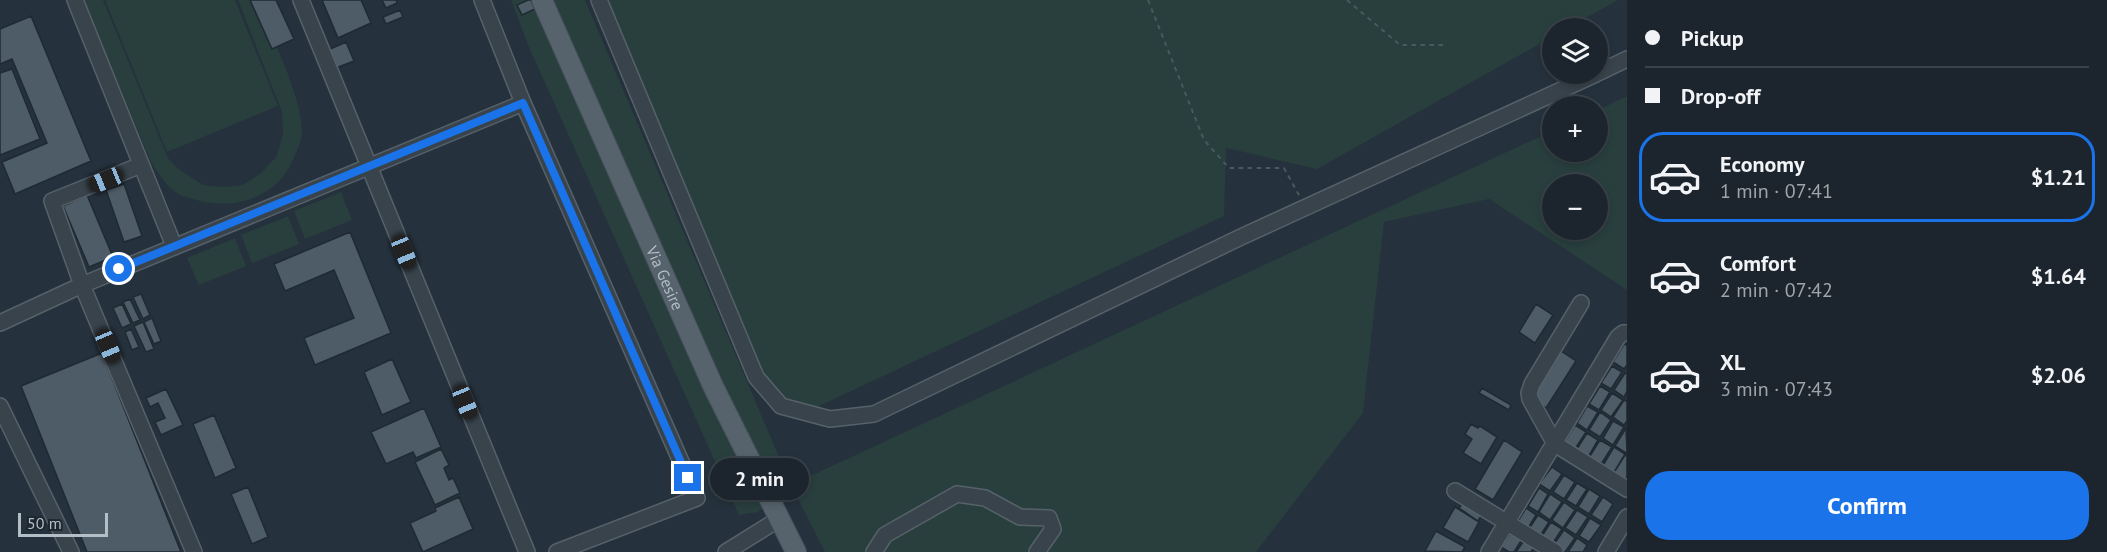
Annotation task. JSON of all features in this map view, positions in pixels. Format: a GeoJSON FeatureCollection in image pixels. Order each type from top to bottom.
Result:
{"type":"FeatureCollection","features":[{"type":"Feature","properties":{"kind":"main road","name":"Via Gesire"},"geometry":{"type":"LineString","coordinates":[[542,0],[713,386],[796,552]]}},
{"type":"Feature","properties":{"kind":"street"},"geometry":{"type":"LineString","coordinates":[[75,0],[174,246]]}},
{"type":"Feature","properties":{"kind":"street"},"geometry":{"type":"LineString","coordinates":[[301,0],[527,552]]}},
{"type":"Feature","properties":{"kind":"street"},"geometry":{"type":"LineString","coordinates":[[482,0],[523,103],[697,498],[557,552]]}},
{"type":"Feature","properties":{"kind":"street"},"geometry":{"type":"LineString","coordinates":[[599,0],[756,376],[781,406],[830,419],[873,414],[1306,207],[1573,84]]}},
{"type":"Feature","properties":{"kind":"street"},"geometry":{"type":"LineString","coordinates":[[1608,68],[1627,59]]}},
{"type":"Feature","properties":{"kind":"street"},"geometry":{"type":"LineString","coordinates":[[0,323],[174,246],[523,103]]}},
{"type":"Feature","properties":{"kind":"street"},"geometry":{"type":"LineString","coordinates":[[141,165],[52,201],[82,285],[194,552]]}},
{"type":"Feature","properties":{"kind":"street"},"geometry":{"type":"LineString","coordinates":[[1581,303],[1532,384],[1529,393],[1540,420],[1555,444],[1627,489]]}},
{"type":"Feature","properties":{"kind":"street"},"geometry":{"type":"LineString","coordinates":[[1489,552],[1618,337],[1627,333]]}},
{"type":"Feature","properties":{"kind":"street"},"geometry":{"type":"LineString","coordinates":[[0,406],[70,552]]}},
{"type":"Feature","properties":{"kind":"street"},"geometry":{"type":"LineString","coordinates":[[1455,491],[1555,552]]}},
{"type":"Feature","properties":{"kind":"street"},"geometry":{"type":"LineString","coordinates":[[874,552],[885,535],[957,494],[985,498],[1020,517],[1049,518],[1053,529],[1037,552]]}},
{"type":"Feature","properties":{"kind":"street"},"geometry":{"type":"LineString","coordinates":[[1606,552],[1627,518]]}},
{"type":"Feature","properties":{"kind":"street"},"geometry":{"type":"LineString","coordinates":[[726,552],[779,519]]}},
{"type":"Feature","properties":{"kind":"path"},"geometry":{"type":"LineString","coordinates":[[1148,0],[1204,140],[1229,168],[1284,168],[1306,207]]}},
{"type":"Feature","properties":{"kind":"path"},"geometry":{"type":"LineString","coordinates":[[1347,0],[1400,45],[1447,45]]}},
{"type":"Feature","properties":{"kind":"green space"},"geometry":{"type":"Polygon","coordinates":[[[84,0],[103,0],[168,158],[177,168],[203,185],[222,187],[243,185],[260,174],[276,157],[283,135],[282,112],[238,0],[257,0],[285,66],[301,118],[300,144],[288,170],[278,182],[253,198],[222,204],[184,196],[169,187],[151,162],[84,0]]]}},
{"type":"Feature","properties":{"kind":"green space"},"geometry":{"type":"Polygon","coordinates":[[[105,0],[235,0],[278,106],[167,152],[105,0]]]}},
{"type":"Feature","properties":{"kind":"green space"},"geometry":{"type":"Polygon","coordinates":[[[511,0],[585,0],[791,485],[758,512],[739,515],[528,45],[511,0]]]}},
{"type":"Feature","properties":{"kind":"green space"},"geometry":{"type":"Polygon","coordinates":[[[602,0],[1618,0],[1586,18],[1542,18],[1542,43],[1317,169],[1226,148],[1224,216],[800,415],[751,369],[602,0]]]}},
{"type":"Feature","properties":{"kind":"green space"},"geometry":{"type":"Polygon","coordinates":[[[1627,96],[1627,290],[1551,240],[1608,240],[1608,174],[1542,174],[1542,234],[1489,199],[1384,222],[1363,413],[1256,552],[825,552],[791,485],[1542,136],[1542,162],[1608,162],[1608,105],[1627,96]]]}},
{"type":"Feature","properties":{"kind":"green space"},"geometry":{"type":"Polygon","coordinates":[[[341,192],[352,220],[305,239],[294,211],[341,192]]]}},
{"type":"Feature","properties":{"kind":"green space"},"geometry":{"type":"Polygon","coordinates":[[[288,216],[299,244],[252,263],[241,235],[288,216]]]}},
{"type":"Feature","properties":{"kind":"green space"},"geometry":{"type":"Polygon","coordinates":[[[235,238],[246,266],[199,285],[187,258],[235,238]]]}},
{"type":"Feature","properties":{"kind":"building"},"geometry":{"type":"Polygon","coordinates":[[[250,0],[276,0],[294,39],[272,49],[250,0]]]}},
{"type":"Feature","properties":{"kind":"building"},"geometry":{"type":"Polygon","coordinates":[[[322,0],[361,0],[371,23],[338,38],[322,0]]]}},
{"type":"Feature","properties":{"kind":"building"},"geometry":{"type":"Polygon","coordinates":[[[382,0],[396,0],[397,3],[386,8],[382,0]]]}},
{"type":"Feature","properties":{"kind":"building"},"geometry":{"type":"Polygon","coordinates":[[[531,0],[535,9],[522,15],[517,5],[531,0]]]}},
{"type":"Feature","properties":{"kind":"building"},"geometry":{"type":"Polygon","coordinates":[[[400,10],[403,17],[386,24],[383,17],[400,10]]]}},
{"type":"Feature","properties":{"kind":"building"},"geometry":{"type":"Polygon","coordinates":[[[31,16],[91,161],[15,194],[2,162],[47,143],[12,59],[0,64],[0,29],[31,16]]]}},
{"type":"Feature","properties":{"kind":"building"},"geometry":{"type":"Polygon","coordinates":[[[346,42],[354,61],[336,68],[328,50],[346,42]]]}},
{"type":"Feature","properties":{"kind":"building"},"geometry":{"type":"Polygon","coordinates":[[[12,69],[40,139],[0,155],[0,73],[12,69]]]}},
{"type":"Feature","properties":{"kind":"building"},"geometry":{"type":"Polygon","coordinates":[[[124,184],[142,236],[124,242],[106,190],[124,184]]]}},
{"type":"Feature","properties":{"kind":"building"},"geometry":{"type":"Polygon","coordinates":[[[87,195],[113,257],[89,267],[63,206],[87,195]]]}},
{"type":"Feature","properties":{"kind":"building"},"geometry":{"type":"Polygon","coordinates":[[[350,232],[391,333],[315,365],[304,338],[354,318],[334,270],[285,291],[274,264],[350,232]]]}},
{"type":"Feature","properties":{"kind":"building"},"geometry":{"type":"Polygon","coordinates":[[[141,294],[150,315],[143,319],[133,297],[141,294]]]}},
{"type":"Feature","properties":{"kind":"building"},"geometry":{"type":"Polygon","coordinates":[[[130,299],[140,320],[133,323],[123,302],[130,299]]]}},
{"type":"Feature","properties":{"kind":"building"},"geometry":{"type":"Polygon","coordinates":[[[122,304],[131,324],[122,328],[113,308],[122,304]]]}},
{"type":"Feature","properties":{"kind":"building"},"geometry":{"type":"Polygon","coordinates":[[[1536,304],[1553,315],[1535,343],[1519,332],[1536,304]]]}},
{"type":"Feature","properties":{"kind":"building"},"geometry":{"type":"Polygon","coordinates":[[[152,318],[161,341],[154,344],[144,322],[152,318]]]}},
{"type":"Feature","properties":{"kind":"building"},"geometry":{"type":"Polygon","coordinates":[[[143,322],[154,349],[146,352],[134,326],[143,322]]]}},
{"type":"Feature","properties":{"kind":"building"},"geometry":{"type":"Polygon","coordinates":[[[131,329],[139,347],[132,350],[125,332],[131,329]]]}},
{"type":"Feature","properties":{"kind":"building"},"geometry":{"type":"Polygon","coordinates":[[[1624,344],[1627,346],[1627,365],[1624,369],[1613,362],[1624,344]]]}},
{"type":"Feature","properties":{"kind":"building"},"geometry":{"type":"Polygon","coordinates":[[[1561,351],[1576,361],[1546,408],[1531,398],[1561,351]]]}},
{"type":"Feature","properties":{"kind":"building"},"geometry":{"type":"Polygon","coordinates":[[[102,353],[181,552],[87,552],[21,386],[102,353]]]}},
{"type":"Feature","properties":{"kind":"building"},"geometry":{"type":"Polygon","coordinates":[[[392,359],[411,402],[382,415],[364,372],[392,359]]]}},
{"type":"Feature","properties":{"kind":"building"},"geometry":{"type":"Polygon","coordinates":[[[1612,366],[1622,372],[1611,389],[1601,383],[1612,366]]]}},
{"type":"Feature","properties":{"kind":"building"},"geometry":{"type":"Polygon","coordinates":[[[1625,373],[1627,374],[1627,391],[1624,397],[1614,390],[1625,373]]]}},
{"type":"Feature","properties":{"kind":"building"},"geometry":{"type":"Polygon","coordinates":[[[1600,386],[1610,392],[1599,410],[1589,404],[1600,386]]]}},
{"type":"Feature","properties":{"kind":"building"},"geometry":{"type":"Polygon","coordinates":[[[1482,388],[1511,405],[1509,410],[1479,393],[1482,388]]]}},
{"type":"Feature","properties":{"kind":"building"},"geometry":{"type":"Polygon","coordinates":[[[166,389],[183,425],[161,435],[155,422],[165,418],[158,403],[150,407],[146,398],[166,389]]]}},
{"type":"Feature","properties":{"kind":"building"},"geometry":{"type":"Polygon","coordinates":[[[1612,393],[1623,400],[1611,417],[1601,410],[1612,393]]]}},
{"type":"Feature","properties":{"kind":"building"},"geometry":{"type":"Polygon","coordinates":[[[1624,400],[1627,402],[1627,421],[1624,425],[1613,417],[1624,400]]]}},
{"type":"Feature","properties":{"kind":"building"},"geometry":{"type":"Polygon","coordinates":[[[1587,406],[1598,412],[1587,430],[1577,423],[1587,406]]]}},
{"type":"Feature","properties":{"kind":"building"},"geometry":{"type":"Polygon","coordinates":[[[424,408],[441,447],[416,458],[413,452],[386,464],[371,432],[424,408]]]}},
{"type":"Feature","properties":{"kind":"building"},"geometry":{"type":"Polygon","coordinates":[[[1600,412],[1611,420],[1600,437],[1589,430],[1600,412]]]}},
{"type":"Feature","properties":{"kind":"building"},"geometry":{"type":"Polygon","coordinates":[[[214,415],[236,468],[215,478],[193,424],[214,415]]]}},
{"type":"Feature","properties":{"kind":"building"},"geometry":{"type":"Polygon","coordinates":[[[1613,421],[1624,427],[1613,445],[1603,438],[1613,421]]]}},
{"type":"Feature","properties":{"kind":"building"},"geometry":{"type":"Polygon","coordinates":[[[1471,424],[1478,428],[1480,426],[1497,437],[1481,464],[1463,453],[1472,439],[1465,434],[1471,424]]]}},
{"type":"Feature","properties":{"kind":"building"},"geometry":{"type":"Polygon","coordinates":[[[1575,425],[1586,432],[1575,449],[1564,443],[1575,425]]]}},
{"type":"Feature","properties":{"kind":"building"},"geometry":{"type":"Polygon","coordinates":[[[1626,428],[1627,451],[1626,453],[1615,446],[1626,428]]]}},
{"type":"Feature","properties":{"kind":"building"},"geometry":{"type":"Polygon","coordinates":[[[1587,433],[1598,440],[1587,459],[1575,452],[1587,433]]]}},
{"type":"Feature","properties":{"kind":"building"},"geometry":{"type":"Polygon","coordinates":[[[1504,440],[1522,452],[1493,500],[1475,489],[1504,440]]]}},
{"type":"Feature","properties":{"kind":"building"},"geometry":{"type":"Polygon","coordinates":[[[1600,440],[1612,447],[1600,466],[1588,459],[1600,440]]]}},
{"type":"Feature","properties":{"kind":"building"},"geometry":{"type":"Polygon","coordinates":[[[1614,447],[1625,454],[1613,474],[1602,467],[1614,447]]]}},
{"type":"Feature","properties":{"kind":"building"},"geometry":{"type":"Polygon","coordinates":[[[441,449],[449,465],[444,468],[449,480],[453,478],[460,493],[435,505],[415,462],[441,449]]]}},
{"type":"Feature","properties":{"kind":"building"},"geometry":{"type":"Polygon","coordinates":[[[1625,455],[1627,456],[1627,477],[1624,482],[1613,474],[1625,455]]]}},
{"type":"Feature","properties":{"kind":"building"},"geometry":{"type":"Polygon","coordinates":[[[1552,467],[1562,474],[1550,491],[1539,484],[1552,467]]]}},
{"type":"Feature","properties":{"kind":"building"},"geometry":{"type":"Polygon","coordinates":[[[1564,475],[1575,482],[1564,499],[1553,492],[1564,475]]]}},
{"type":"Feature","properties":{"kind":"building"},"geometry":{"type":"Polygon","coordinates":[[[1577,483],[1587,489],[1576,506],[1566,500],[1577,483]]]}},
{"type":"Feature","properties":{"kind":"building"},"geometry":{"type":"Polygon","coordinates":[[[248,487],[268,537],[252,544],[231,494],[248,487]]]}},
{"type":"Feature","properties":{"kind":"building"},"geometry":{"type":"Polygon","coordinates":[[[1539,488],[1548,494],[1538,512],[1528,506],[1539,488]]]}},
{"type":"Feature","properties":{"kind":"building"},"geometry":{"type":"Polygon","coordinates":[[[1589,489],[1600,496],[1589,514],[1578,507],[1589,489]]]}},
{"type":"Feature","properties":{"kind":"building"},"geometry":{"type":"Polygon","coordinates":[[[1550,494],[1562,502],[1550,520],[1539,512],[1550,494]]]}},
{"type":"Feature","properties":{"kind":"building"},"geometry":{"type":"Polygon","coordinates":[[[459,497],[473,529],[423,552],[410,523],[459,497]]]}},
{"type":"Feature","properties":{"kind":"building"},"geometry":{"type":"Polygon","coordinates":[[[1603,497],[1613,504],[1602,522],[1591,515],[1603,497]]]}},
{"type":"Feature","properties":{"kind":"building"},"geometry":{"type":"Polygon","coordinates":[[[1564,502],[1575,510],[1563,528],[1552,520],[1564,502]]]}},
{"type":"Feature","properties":{"kind":"building"},"geometry":{"type":"Polygon","coordinates":[[[1463,503],[1481,516],[1478,521],[1459,508],[1463,503]]]}},
{"type":"Feature","properties":{"kind":"building"},"geometry":{"type":"Polygon","coordinates":[[[1455,507],[1479,522],[1468,542],[1443,528],[1455,507]]]}},
{"type":"Feature","properties":{"kind":"building"},"geometry":{"type":"Polygon","coordinates":[[[1526,508],[1536,515],[1525,533],[1515,526],[1526,508]]]}},
{"type":"Feature","properties":{"kind":"building"},"geometry":{"type":"Polygon","coordinates":[[[1577,510],[1588,517],[1576,535],[1565,528],[1577,510]]]}},
{"type":"Feature","properties":{"kind":"building"},"geometry":{"type":"Polygon","coordinates":[[[1538,515],[1549,522],[1538,539],[1527,532],[1538,515]]]}},
{"type":"Feature","properties":{"kind":"building"},"geometry":{"type":"Polygon","coordinates":[[[1590,518],[1601,525],[1589,542],[1579,536],[1590,518]]]}},
{"type":"Feature","properties":{"kind":"building"},"geometry":{"type":"Polygon","coordinates":[[[1551,522],[1562,529],[1551,546],[1540,539],[1551,522]]]}},
{"type":"Feature","properties":{"kind":"building"},"geometry":{"type":"Polygon","coordinates":[[[1513,529],[1524,536],[1514,552],[1509,552],[1501,547],[1513,529]]]}},
{"type":"Feature","properties":{"kind":"building"},"geometry":{"type":"Polygon","coordinates":[[[1564,530],[1575,538],[1565,552],[1559,552],[1552,547],[1564,530]]]}},
{"type":"Feature","properties":{"kind":"building"},"geometry":{"type":"Polygon","coordinates":[[[1436,531],[1465,547],[1462,552],[1425,551],[1436,531]]]}},
{"type":"Feature","properties":{"kind":"building"},"geometry":{"type":"Polygon","coordinates":[[[1526,538],[1536,544],[1531,552],[1516,552],[1526,538]]]}},
{"type":"Feature","properties":{"kind":"building"},"geometry":{"type":"Polygon","coordinates":[[[1577,538],[1587,545],[1583,552],[1568,552],[1577,538]]]}},
{"type":"Feature","properties":{"kind":"route"},"geometry":{"type":"LineString","coordinates":[[119,269],[523,103],[688,478]]}}]}
